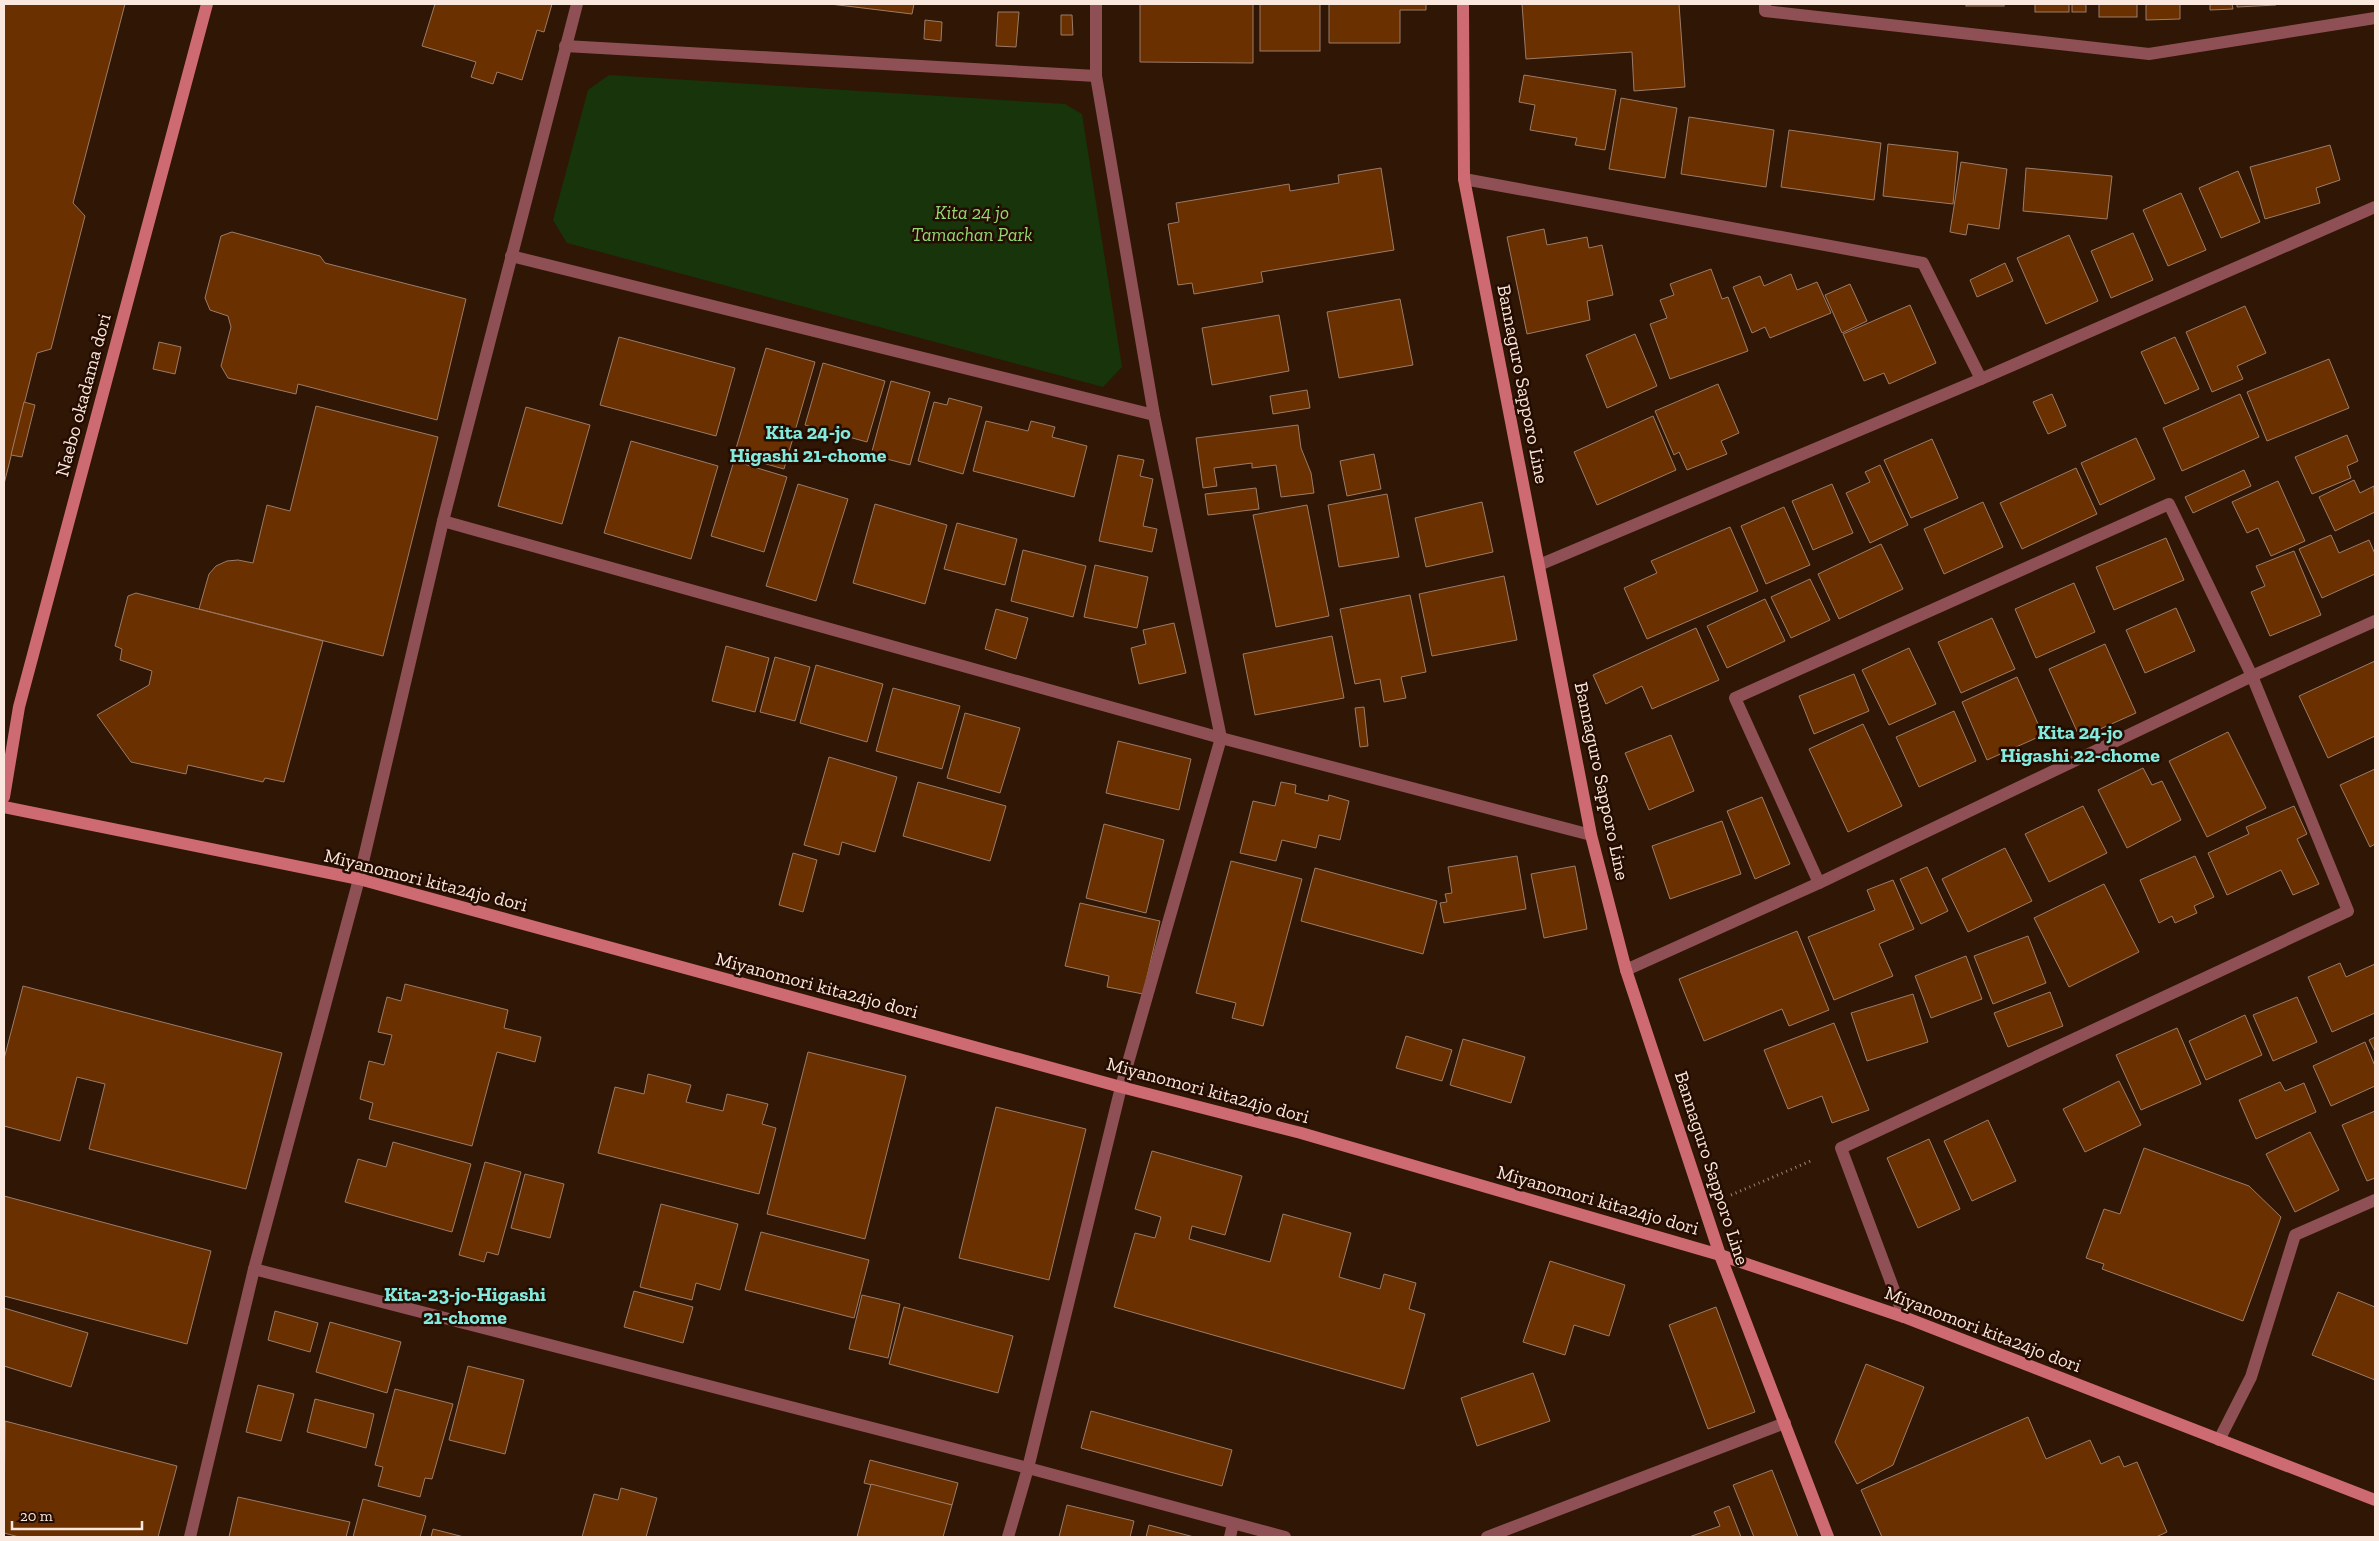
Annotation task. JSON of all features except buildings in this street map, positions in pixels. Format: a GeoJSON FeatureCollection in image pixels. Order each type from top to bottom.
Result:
{"type":"FeatureCollection","features":[{"type":"Feature","properties":{"kind":"street","name":"Naebo okadama dori"},"geometry":{"type":"LineString","coordinates":[[4,798],[19,707],[207,4]]}},
{"type":"Feature","properties":{"kind":"street"},"geometry":{"type":"LineString","coordinates":[[190,1537],[254,1269],[359,879],[443,521],[564,46],[577,4]]}},
{"type":"Feature","properties":{"kind":"street"},"geometry":{"type":"LineString","coordinates":[[1008,1537],[1028,1468],[1121,1087],[1221,738],[1154,416],[1096,76],[1096,4]]}},
{"type":"Feature","properties":{"kind":"street","name":"Bannaguro Sapporo Line"},"geometry":{"type":"LineString","coordinates":[[1463,4],[1464,179],[1591,835],[1626,970],[1720,1255],[1828,1537]]}},
{"type":"Feature","properties":{"kind":"street"},"geometry":{"type":"LineString","coordinates":[[1765,4],[1765,11],[2149,54],[2375,18]]}},
{"type":"Feature","properties":{"kind":"street"},"geometry":{"type":"LineString","coordinates":[[564,46],[1096,76]]}},
{"type":"Feature","properties":{"kind":"street"},"geometry":{"type":"LineString","coordinates":[[1464,179],[1923,263],[1981,379]]}},
{"type":"Feature","properties":{"kind":"street"},"geometry":{"type":"LineString","coordinates":[[1539,565],[1981,379],[2375,207]]}},
{"type":"Feature","properties":{"kind":"street"},"geometry":{"type":"LineString","coordinates":[[511,256],[1154,416]]}},
{"type":"Feature","properties":{"kind":"street"},"geometry":{"type":"LineString","coordinates":[[1819,883],[1735,698],[2170,504],[2252,676],[2348,911],[1841,1148],[1904,1317]]}},
{"type":"Feature","properties":{"kind":"street"},"geometry":{"type":"LineString","coordinates":[[443,521],[1221,738],[1591,835]]}},
{"type":"Feature","properties":{"kind":"street"},"geometry":{"type":"LineString","coordinates":[[1626,970],[1819,883],[2252,676],[2375,621]]}},
{"type":"Feature","properties":{"kind":"street","name":"Miyanomori kita24jo dori"},"geometry":{"type":"LineString","coordinates":[[4,807],[359,879],[1121,1087],[1301,1133],[1720,1255],[1904,1317],[2375,1500]]}},
{"type":"Feature","properties":{"kind":"street"},"geometry":{"type":"LineString","coordinates":[[2219,1440],[2251,1377],[2295,1235],[2375,1200]]}},
{"type":"Feature","properties":{"kind":"street"},"geometry":{"type":"LineString","coordinates":[[254,1269],[1028,1468],[1285,1537]]}},
{"type":"Feature","properties":{"kind":"street"},"geometry":{"type":"LineString","coordinates":[[1487,1537],[1785,1423]]}},
{"type":"Feature","properties":{"kind":"street"},"geometry":{"type":"LineString","coordinates":[[1230,1537],[1233,1524]]}},
{"type":"Feature","properties":{"kind":"path"},"geometry":{"type":"LineString","coordinates":[[1731,1195],[1841,1148]]}},
{"type":"Feature","properties":{"kind":"green space","name":"Kita 24 jo Tamachan Park"},"geometry":{"type":"Polygon","coordinates":[[[609,75],[1065,104],[1082,114],[1122,367],[1103,387],[567,243],[553,220],[588,90],[609,75]]]}},
{"type":"Feature","properties":{"kind":"district","name":"Kita 24-jo Higashi 21-chome"},"geometry":{"type":"Point","coordinates":[808,444]}},
{"type":"Feature","properties":{"kind":"district","name":"Kita 24-jo Higashi 22-chome"},"geometry":{"type":"Point","coordinates":[2080,744]}},
{"type":"Feature","properties":{"kind":"district","name":"Kita-23-jo-Higashi 21-chome"},"geometry":{"type":"Point","coordinates":[465,1306]}}]}
